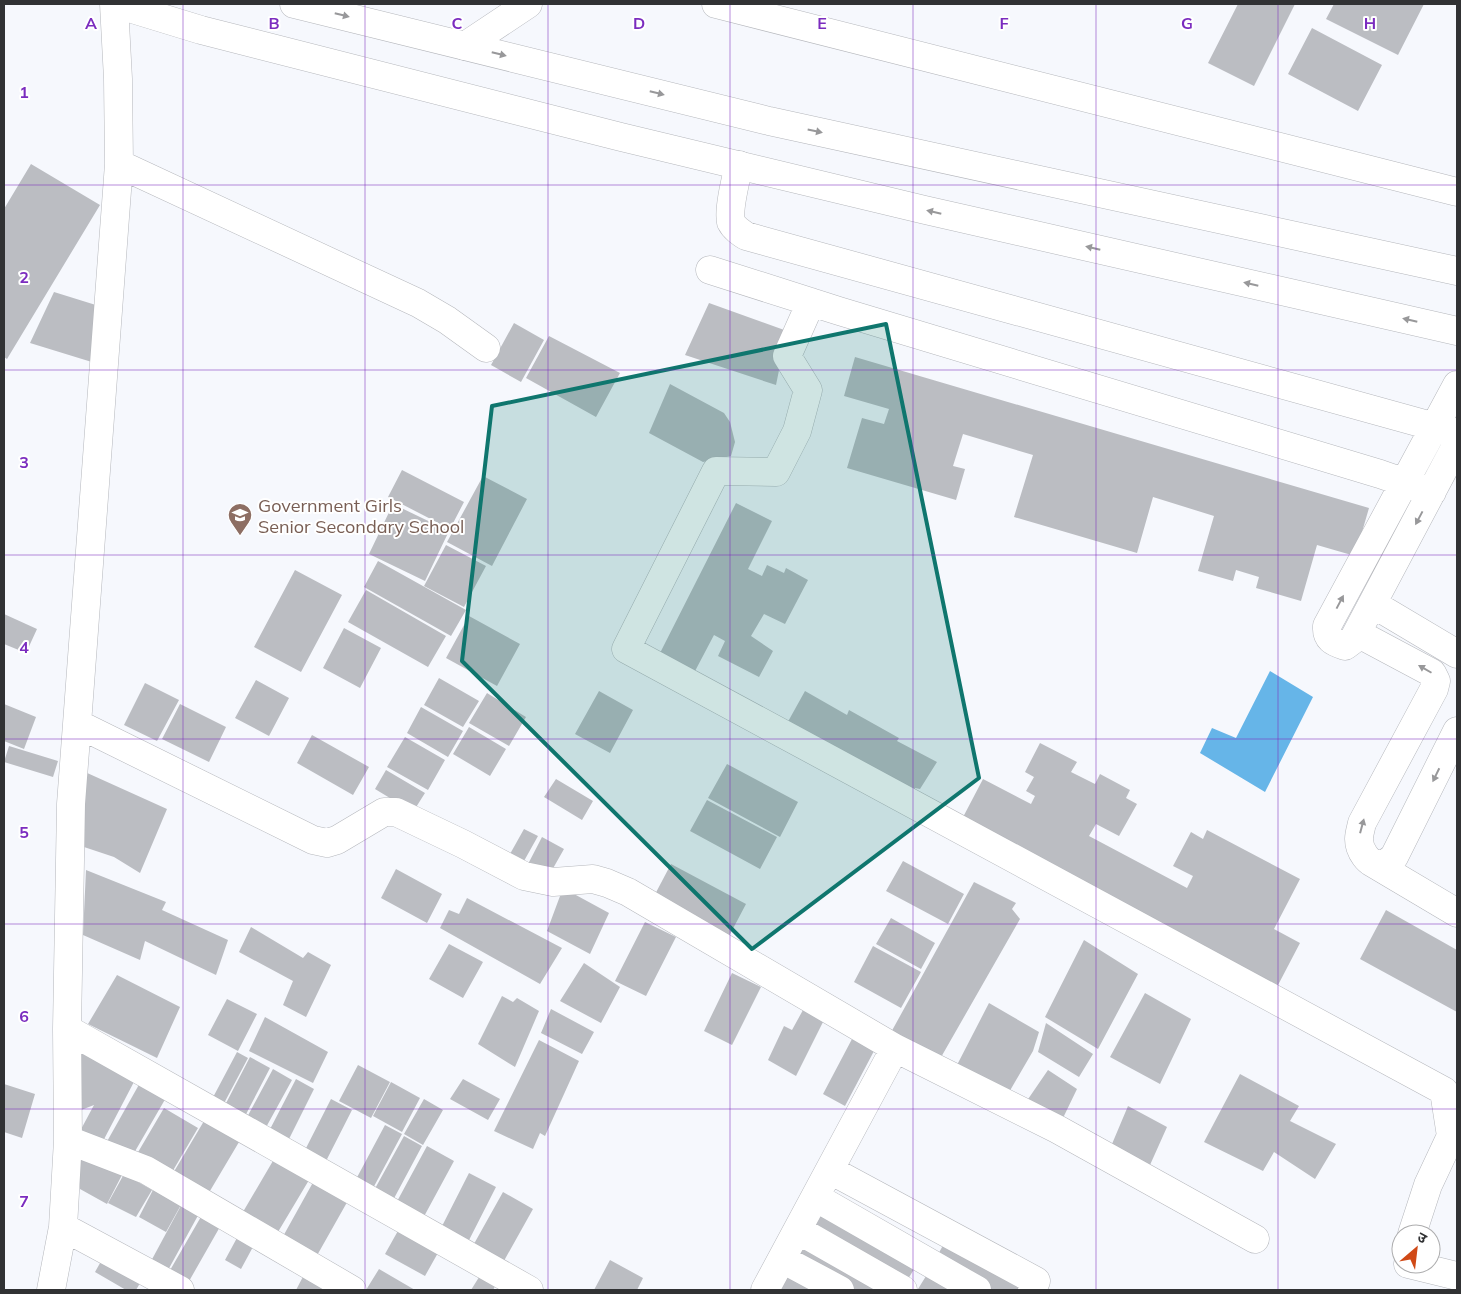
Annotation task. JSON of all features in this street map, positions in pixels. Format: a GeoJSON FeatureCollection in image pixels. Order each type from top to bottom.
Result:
{"type":"FeatureCollection","features":[{"type":"Feature","properties":{"kind":"street"},"geometry":{"type":"LineString","coordinates":[[51,1290],[63,1227],[68,1140],[67,1029],[71,804],[119,164],[115,4],[210,32],[621,138],[926,210],[1457,331]]}},
{"type":"Feature","properties":{"kind":"street"},"geometry":{"type":"LineString","coordinates":[[294,4],[769,120],[1457,272]]}},
{"type":"Feature","properties":{"kind":"street"},"geometry":{"type":"LineString","coordinates":[[465,46],[528,4]]}},
{"type":"Feature","properties":{"kind":"street"},"geometry":{"type":"LineString","coordinates":[[716,4],[1457,192]]}},
{"type":"Feature","properties":{"kind":"street"},"geometry":{"type":"LineString","coordinates":[[119,164],[418,303],[447,320],[486,348]]}},
{"type":"Feature","properties":{"kind":"street"},"geometry":{"type":"LineString","coordinates":[[739,165],[730,212],[731,222],[736,229],[746,236],[1446,430]]}},
{"type":"Feature","properties":{"kind":"street"},"geometry":{"type":"LineString","coordinates":[[710,270],[1405,482],[1432,492]]}},
{"type":"Feature","properties":{"kind":"street"},"geometry":{"type":"LineString","coordinates":[[811,302],[787,356],[808,390],[796,431],[776,472],[716,471],[626,649],[1444,1091],[1451,1136],[1428,1185],[1415,1224]]}},
{"type":"Feature","properties":{"kind":"street"},"geometry":{"type":"LineString","coordinates":[[1457,385],[1446,430],[1405,482],[1327,626],[1326,633],[1330,639],[1345,646],[1353,640],[1457,444]]}},
{"type":"Feature","properties":{"kind":"street"},"geometry":{"type":"LineString","coordinates":[[1373,604],[1457,654]]}},
{"type":"Feature","properties":{"kind":"street"},"geometry":{"type":"LineString","coordinates":[[1357,633],[1432,673],[1436,681],[1362,823],[1359,839],[1362,852],[1371,862],[1457,913]]}},
{"type":"Feature","properties":{"kind":"street"},"geometry":{"type":"LineString","coordinates":[[78,724],[313,840],[327,844],[384,812],[396,812],[496,860],[524,876],[553,882],[593,879],[628,892],[895,1048],[1057,1129],[1255,1239]]}},
{"type":"Feature","properties":{"kind":"street"},"geometry":{"type":"LineString","coordinates":[[1371,862],[1380,865],[1387,863],[1394,857],[1457,732]]}},
{"type":"Feature","properties":{"kind":"street"},"geometry":{"type":"LineString","coordinates":[[67,1029],[529,1290]]}},
{"type":"Feature","properties":{"kind":"street"},"geometry":{"type":"LineString","coordinates":[[767,1289],[895,1048]]}},
{"type":"Feature","properties":{"kind":"street"},"geometry":{"type":"LineString","coordinates":[[68,1140],[146,1170],[352,1290]]}},
{"type":"Feature","properties":{"kind":"street"},"geometry":{"type":"LineString","coordinates":[[830,1170],[1036,1281],[1032,1290]]}},
{"type":"Feature","properties":{"kind":"street"},"geometry":{"type":"LineString","coordinates":[[815,1197],[977,1290]]}},
{"type":"Feature","properties":{"kind":"street"},"geometry":{"type":"LineString","coordinates":[[63,1227],[180,1290]]}},
{"type":"Feature","properties":{"kind":"street"},"geometry":{"type":"LineString","coordinates":[[798,1230],[903,1290]]}},
{"type":"Feature","properties":{"kind":"street"},"geometry":{"type":"LineString","coordinates":[[913,1290],[944,1232]]}},
{"type":"Feature","properties":{"kind":"street"},"geometry":{"type":"LineString","coordinates":[[782,1258],[840,1290]]}},
{"type":"Feature","properties":{"kind":"street"},"geometry":{"type":"LineString","coordinates":[[1441,1272],[1457,1276]]}},
{"type":"Feature","properties":{"kind":"highlighted area"},"geometry":{"type":"Polygon","coordinates":[[[886,324],[979,778],[752,949],[462,661],[492,406],[886,324]]]}},
{"type":"Feature","properties":{"kind":"water"},"geometry":{"type":"Polygon","coordinates":[[[1270,671],[1313,697],[1265,792],[1200,753],[1212,728],[1236,738],[1270,671]]]}},
{"type":"Feature","properties":{"kind":"building"},"geometry":{"type":"Polygon","coordinates":[[[1238,4],[1295,4],[1254,86],[1208,63],[1238,4]]]}},
{"type":"Feature","properties":{"kind":"building"},"geometry":{"type":"Polygon","coordinates":[[[1334,4],[1424,4],[1398,55],[1326,19],[1334,4]]]}},
{"type":"Feature","properties":{"kind":"building"},"geometry":{"type":"Polygon","coordinates":[[[1312,28],[1382,65],[1358,111],[1288,74],[1312,28]]]}},
{"type":"Feature","properties":{"kind":"building"},"geometry":{"type":"Polygon","coordinates":[[[31,164],[100,205],[7,359],[4,357],[4,209],[31,164]]]}},
{"type":"Feature","properties":{"kind":"building"},"geometry":{"type":"Polygon","coordinates":[[[54,292],[99,306],[95,363],[30,343],[54,292]]]}},
{"type":"Feature","properties":{"kind":"building"},"geometry":{"type":"Polygon","coordinates":[[[709,303],[787,331],[776,385],[685,355],[709,303]]]}},
{"type":"Feature","properties":{"kind":"building"},"geometry":{"type":"Polygon","coordinates":[[[514,323],[544,340],[521,382],[491,365],[514,323]]]}},
{"type":"Feature","properties":{"kind":"building"},"geometry":{"type":"Polygon","coordinates":[[[549,336],[620,373],[596,417],[526,378],[549,336]]]}},
{"type":"Feature","properties":{"kind":"building"},"geometry":{"type":"Polygon","coordinates":[[[855,357],[1369,508],[1355,556],[1317,545],[1301,601],[1256,588],[1259,577],[1236,570],[1233,581],[1198,571],[1214,516],[1153,497],[1137,553],[1014,517],[1033,455],[963,434],[953,466],[965,469],[956,500],[847,468],[862,418],[884,424],[889,409],[844,396],[855,357]]]}},
{"type":"Feature","properties":{"kind":"building"},"geometry":{"type":"Polygon","coordinates":[[[670,384],[724,413],[730,422],[735,442],[731,456],[703,462],[649,433],[670,384]]]}},
{"type":"Feature","properties":{"kind":"building"},"geometry":{"type":"Polygon","coordinates":[[[402,470],[464,502],[450,529],[388,497],[402,470]]]}},
{"type":"Feature","properties":{"kind":"building"},"geometry":{"type":"Polygon","coordinates":[[[483,476],[527,499],[492,566],[447,542],[483,476]]]}},
{"type":"Feature","properties":{"kind":"building"},"geometry":{"type":"Polygon","coordinates":[[[736,503],[772,521],[748,569],[762,576],[767,565],[784,573],[786,568],[808,580],[785,624],[764,614],[751,636],[773,651],[759,677],[718,656],[725,641],[714,635],[694,673],[659,655],[736,503]]]}},
{"type":"Feature","properties":{"kind":"building"},"geometry":{"type":"Polygon","coordinates":[[[393,504],[449,531],[425,581],[369,554],[393,504]]]}},
{"type":"Feature","properties":{"kind":"building"},"geometry":{"type":"Polygon","coordinates":[[[446,545],[486,566],[464,607],[424,586],[446,545]]]}},
{"type":"Feature","properties":{"kind":"building"},"geometry":{"type":"Polygon","coordinates":[[[378,561],[466,610],[451,636],[364,587],[378,561]]]}},
{"type":"Feature","properties":{"kind":"building"},"geometry":{"type":"Polygon","coordinates":[[[295,570],[342,595],[301,672],[254,647],[295,570]]]}},
{"type":"Feature","properties":{"kind":"building"},"geometry":{"type":"Polygon","coordinates":[[[366,590],[446,636],[428,667],[348,622],[366,590]]]}},
{"type":"Feature","properties":{"kind":"building"},"geometry":{"type":"Polygon","coordinates":[[[4,614],[37,629],[26,653],[4,644],[4,614]]]}},
{"type":"Feature","properties":{"kind":"building"},"geometry":{"type":"Polygon","coordinates":[[[469,616],[520,644],[497,686],[446,658],[469,616]]]}},
{"type":"Feature","properties":{"kind":"building"},"geometry":{"type":"Polygon","coordinates":[[[344,628],[381,648],[360,688],[323,668],[344,628]]]}},
{"type":"Feature","properties":{"kind":"building"},"geometry":{"type":"Polygon","coordinates":[[[439,678],[479,701],[463,727],[424,705],[439,678]]]}},
{"type":"Feature","properties":{"kind":"building"},"geometry":{"type":"Polygon","coordinates":[[[256,680],[289,698],[269,736],[235,718],[256,680]]]}},
{"type":"Feature","properties":{"kind":"building"},"geometry":{"type":"Polygon","coordinates":[[[145,683],[179,700],[157,741],[124,725],[145,683]]]}},
{"type":"Feature","properties":{"kind":"building"},"geometry":{"type":"Polygon","coordinates":[[[599,691],[633,710],[610,753],[575,734],[599,691]]]}},
{"type":"Feature","properties":{"kind":"building"},"geometry":{"type":"Polygon","coordinates":[[[805,691],[847,715],[849,710],[899,738],[897,741],[937,762],[920,789],[915,788],[914,795],[785,727],[805,691]]]}},
{"type":"Feature","properties":{"kind":"building"},"geometry":{"type":"Polygon","coordinates":[[[487,693],[526,717],[509,746],[469,723],[487,693]]]}},
{"type":"Feature","properties":{"kind":"building"},"geometry":{"type":"Polygon","coordinates":[[[4,704],[36,717],[24,749],[4,741],[4,704]]]}},
{"type":"Feature","properties":{"kind":"building"},"geometry":{"type":"Polygon","coordinates":[[[180,704],[226,727],[209,762],[162,739],[180,704]]]}},
{"type":"Feature","properties":{"kind":"building"},"geometry":{"type":"Polygon","coordinates":[[[421,707],[463,731],[448,757],[407,733],[421,707]]]}},
{"type":"Feature","properties":{"kind":"building"},"geometry":{"type":"Polygon","coordinates":[[[469,727],[506,749],[490,776],[453,754],[469,727]]]}},
{"type":"Feature","properties":{"kind":"building"},"geometry":{"type":"Polygon","coordinates":[[[312,735],[369,767],[353,795],[297,763],[312,735]]]}},
{"type":"Feature","properties":{"kind":"building"},"geometry":{"type":"Polygon","coordinates":[[[405,737],[445,760],[428,790],[387,767],[405,737]]]}},
{"type":"Feature","properties":{"kind":"building"},"geometry":{"type":"Polygon","coordinates":[[[1040,743],[1077,762],[1071,772],[1095,784],[1100,774],[1130,790],[1126,798],[1137,804],[1119,836],[1096,824],[1089,836],[1187,888],[1193,876],[1173,866],[1191,832],[1203,839],[1207,830],[1300,879],[1274,929],[1300,943],[1277,987],[961,821],[983,779],[1031,804],[1035,796],[1026,791],[1034,777],[1025,772],[1040,743]]]}},
{"type":"Feature","properties":{"kind":"building"},"geometry":{"type":"Polygon","coordinates":[[[9,746],[58,761],[53,777],[4,762],[9,746]]]}},
{"type":"Feature","properties":{"kind":"building"},"geometry":{"type":"Polygon","coordinates":[[[727,764],[798,802],[780,837],[708,798],[727,764]]]}},
{"type":"Feature","properties":{"kind":"building"},"geometry":{"type":"Polygon","coordinates":[[[386,770],[425,793],[413,812],[375,789],[386,770]]]}},
{"type":"Feature","properties":{"kind":"building"},"geometry":{"type":"Polygon","coordinates":[[[85,772],[167,809],[140,873],[114,857],[84,847],[85,772]]]}},
{"type":"Feature","properties":{"kind":"building"},"geometry":{"type":"Polygon","coordinates":[[[556,779],[593,801],[582,820],[544,797],[556,779]]]}},
{"type":"Feature","properties":{"kind":"building"},"geometry":{"type":"Polygon","coordinates":[[[707,800],[777,837],[760,869],[690,831],[707,800]]]}},
{"type":"Feature","properties":{"kind":"building"},"geometry":{"type":"Polygon","coordinates":[[[524,829],[538,836],[524,861],[510,854],[524,829]]]}},
{"type":"Feature","properties":{"kind":"building"},"geometry":{"type":"Polygon","coordinates":[[[542,837],[564,849],[547,879],[526,868],[542,837]]]}},
{"type":"Feature","properties":{"kind":"building"},"geometry":{"type":"Polygon","coordinates":[[[903,861],[964,894],[948,924],[886,891],[903,861]]]}},
{"type":"Feature","properties":{"kind":"building"},"geometry":{"type":"Polygon","coordinates":[[[671,864],[746,904],[727,940],[652,900],[671,864]]]}},
{"type":"Feature","properties":{"kind":"building"},"geometry":{"type":"Polygon","coordinates":[[[396,869],[442,894],[427,923],[381,898],[396,869]]]}},
{"type":"Feature","properties":{"kind":"building"},"geometry":{"type":"Polygon","coordinates":[[[86,870],[166,902],[162,910],[228,940],[216,975],[145,941],[140,960],[83,935],[86,870]]]}},
{"type":"Feature","properties":{"kind":"building"},"geometry":{"type":"Polygon","coordinates":[[[974,882],[1016,903],[1012,909],[1020,919],[940,1059],[889,1036],[974,882]]]}},
{"type":"Feature","properties":{"kind":"building"},"geometry":{"type":"Polygon","coordinates":[[[563,888],[609,913],[590,954],[547,931],[563,888]]]}},
{"type":"Feature","properties":{"kind":"building"},"geometry":{"type":"Polygon","coordinates":[[[467,898],[562,948],[540,984],[440,928],[449,910],[459,914],[467,898]]]}},
{"type":"Feature","properties":{"kind":"building"},"geometry":{"type":"Polygon","coordinates":[[[1386,910],[1457,950],[1457,1012],[1360,959],[1386,910]]]}},
{"type":"Feature","properties":{"kind":"building"},"geometry":{"type":"Polygon","coordinates":[[[891,918],[935,943],[921,969],[876,944],[891,918]]]}},
{"type":"Feature","properties":{"kind":"building"},"geometry":{"type":"Polygon","coordinates":[[[645,922],[676,937],[646,996],[615,981],[645,922]]]}},
{"type":"Feature","properties":{"kind":"building"},"geometry":{"type":"Polygon","coordinates":[[[251,927],[303,958],[308,952],[331,965],[306,1017],[283,1005],[293,981],[239,952],[251,927]]]}},
{"type":"Feature","properties":{"kind":"building"},"geometry":{"type":"Polygon","coordinates":[[[1084,940],[1138,974],[1098,1049],[1045,1017],[1084,940]]]}},
{"type":"Feature","properties":{"kind":"building"},"geometry":{"type":"Polygon","coordinates":[[[449,944],[483,962],[463,998],[429,979],[449,944]]]}},
{"type":"Feature","properties":{"kind":"building"},"geometry":{"type":"Polygon","coordinates":[[[873,946],[921,972],[901,1008],[854,982],[873,946]]]}},
{"type":"Feature","properties":{"kind":"building"},"geometry":{"type":"Polygon","coordinates":[[[584,963],[620,987],[601,1023],[560,1001],[584,963]]]}},
{"type":"Feature","properties":{"kind":"building"},"geometry":{"type":"Polygon","coordinates":[[[732,973],[761,987],[732,1045],[704,1031],[732,973]]]}},
{"type":"Feature","properties":{"kind":"building"},"geometry":{"type":"Polygon","coordinates":[[[117,975],[180,1007],[157,1058],[88,1024],[117,975]]]}},
{"type":"Feature","properties":{"kind":"building"},"geometry":{"type":"Polygon","coordinates":[[[1145,993],[1191,1019],[1160,1084],[1110,1057],[1145,993]]]}},
{"type":"Feature","properties":{"kind":"building"},"geometry":{"type":"Polygon","coordinates":[[[502,996],[513,1002],[517,998],[539,1011],[515,1067],[478,1044],[502,996]]]}},
{"type":"Feature","properties":{"kind":"building"},"geometry":{"type":"Polygon","coordinates":[[[227,999],[257,1014],[238,1051],[208,1035],[227,999]]]}},
{"type":"Feature","properties":{"kind":"building"},"geometry":{"type":"Polygon","coordinates":[[[989,1003],[1039,1032],[1033,1051],[1008,1094],[957,1065],[989,1003]]]}},
{"type":"Feature","properties":{"kind":"building"},"geometry":{"type":"Polygon","coordinates":[[[551,1009],[594,1032],[582,1054],[541,1033],[551,1009]]]}},
{"type":"Feature","properties":{"kind":"building"},"geometry":{"type":"Polygon","coordinates":[[[803,1010],[824,1020],[796,1076],[768,1060],[784,1026],[792,1030],[803,1010]]]}},
{"type":"Feature","properties":{"kind":"building"},"geometry":{"type":"Polygon","coordinates":[[[265,1017],[328,1052],[313,1083],[249,1051],[265,1017]]]}},
{"type":"Feature","properties":{"kind":"building"},"geometry":{"type":"Polygon","coordinates":[[[1046,1023],[1093,1054],[1079,1077],[1038,1052],[1046,1023]]]}},
{"type":"Feature","properties":{"kind":"building"},"geometry":{"type":"Polygon","coordinates":[[[852,1039],[874,1051],[845,1106],[823,1094],[852,1039]]]}},
{"type":"Feature","properties":{"kind":"building"},"geometry":{"type":"Polygon","coordinates":[[[539,1040],[579,1061],[545,1136],[540,1133],[533,1149],[494,1131],[539,1040]]]}},
{"type":"Feature","properties":{"kind":"building"},"geometry":{"type":"Polygon","coordinates":[[[78,1051],[136,1078],[101,1145],[79,1133],[94,1105],[76,1112],[78,1051]]]}},
{"type":"Feature","properties":{"kind":"building"},"geometry":{"type":"Polygon","coordinates":[[[237,1052],[248,1058],[221,1109],[210,1103],[237,1052]]]}},
{"type":"Feature","properties":{"kind":"building"},"geometry":{"type":"Polygon","coordinates":[[[250,1057],[270,1068],[243,1120],[223,1109],[250,1057]]]}},
{"type":"Feature","properties":{"kind":"building"},"geometry":{"type":"Polygon","coordinates":[[[358,1065],[390,1082],[371,1118],[339,1101],[358,1065]]]}},
{"type":"Feature","properties":{"kind":"building"},"geometry":{"type":"Polygon","coordinates":[[[273,1069],[292,1080],[264,1131],[245,1121],[273,1069]]]}},
{"type":"Feature","properties":{"kind":"building"},"geometry":{"type":"Polygon","coordinates":[[[1048,1070],[1077,1089],[1063,1118],[1024,1105],[1048,1070]]]}},
{"type":"Feature","properties":{"kind":"building"},"geometry":{"type":"Polygon","coordinates":[[[1240,1074],[1299,1106],[1290,1121],[1336,1144],[1315,1179],[1274,1152],[1263,1171],[1204,1142],[1240,1074]]]}},
{"type":"Feature","properties":{"kind":"building"},"geometry":{"type":"Polygon","coordinates":[[[296,1079],[314,1089],[286,1145],[267,1135],[296,1079]]]}},
{"type":"Feature","properties":{"kind":"building"},"geometry":{"type":"Polygon","coordinates":[[[463,1079],[500,1099],[488,1120],[450,1099],[463,1079]]]}},
{"type":"Feature","properties":{"kind":"building"},"geometry":{"type":"Polygon","coordinates":[[[141,1081],[167,1096],[130,1160],[105,1145],[141,1081]]]}},
{"type":"Feature","properties":{"kind":"building"},"geometry":{"type":"Polygon","coordinates":[[[391,1082],[420,1098],[402,1132],[373,1116],[391,1082]]]}},
{"type":"Feature","properties":{"kind":"building"},"geometry":{"type":"Polygon","coordinates":[[[4,1084],[35,1094],[22,1138],[4,1132],[4,1084]]]}},
{"type":"Feature","properties":{"kind":"building"},"geometry":{"type":"Polygon","coordinates":[[[331,1099],[352,1110],[324,1165],[303,1154],[331,1099]]]}},
{"type":"Feature","properties":{"kind":"building"},"geometry":{"type":"Polygon","coordinates":[[[424,1099],[443,1110],[423,1145],[404,1134],[424,1099]]]}},
{"type":"Feature","properties":{"kind":"building"},"geometry":{"type":"Polygon","coordinates":[[[1128,1106],[1167,1127],[1150,1165],[1112,1144],[1128,1106]]]}},
{"type":"Feature","properties":{"kind":"building"},"geometry":{"type":"Polygon","coordinates":[[[164,1108],[198,1128],[168,1179],[134,1159],[164,1108]]]}},
{"type":"Feature","properties":{"kind":"building"},"geometry":{"type":"Polygon","coordinates":[[[204,1121],[239,1142],[204,1201],[169,1180],[204,1121]]]}},
{"type":"Feature","properties":{"kind":"building"},"geometry":{"type":"Polygon","coordinates":[[[385,1125],[402,1134],[371,1192],[354,1183],[385,1125]]]}},
{"type":"Feature","properties":{"kind":"building"},"geometry":{"type":"Polygon","coordinates":[[[404,1136],[422,1146],[391,1204],[372,1194],[404,1136]]]}},
{"type":"Feature","properties":{"kind":"building"},"geometry":{"type":"Polygon","coordinates":[[[427,1146],[454,1161],[421,1222],[394,1207],[427,1146]]]}},
{"type":"Feature","properties":{"kind":"building"},"geometry":{"type":"Polygon","coordinates":[[[77,1150],[123,1173],[107,1204],[80,1189],[77,1150]]]}},
{"type":"Feature","properties":{"kind":"building"},"geometry":{"type":"Polygon","coordinates":[[[277,1154],[312,1175],[275,1237],[240,1217],[277,1154]]]}},
{"type":"Feature","properties":{"kind":"building"},"geometry":{"type":"Polygon","coordinates":[[[469,1173],[496,1187],[465,1248],[438,1234],[469,1173]]]}},
{"type":"Feature","properties":{"kind":"building"},"geometry":{"type":"Polygon","coordinates":[[[124,1174],[152,1190],[136,1217],[108,1203],[124,1174]]]}},
{"type":"Feature","properties":{"kind":"building"},"geometry":{"type":"Polygon","coordinates":[[[316,1177],[350,1197],[315,1259],[281,1240],[316,1177]]]}},
{"type":"Feature","properties":{"kind":"building"},"geometry":{"type":"Polygon","coordinates":[[[154,1188],[182,1203],[166,1232],[139,1217],[154,1188]]]}},
{"type":"Feature","properties":{"kind":"building"},"geometry":{"type":"Polygon","coordinates":[[[503,1192],[533,1209],[500,1268],[470,1251],[503,1192]]]}},
{"type":"Feature","properties":{"kind":"building"},"geometry":{"type":"Polygon","coordinates":[[[184,1200],[201,1210],[167,1272],[150,1263],[184,1200]]]}},
{"type":"Feature","properties":{"kind":"building"},"geometry":{"type":"Polygon","coordinates":[[[825,1207],[919,1261],[905,1284],[812,1231],[825,1207]]]}},
{"type":"Feature","properties":{"kind":"building"},"geometry":{"type":"Polygon","coordinates":[[[202,1215],[221,1225],[188,1283],[169,1272],[202,1215]]]}},
{"type":"Feature","properties":{"kind":"building"},"geometry":{"type":"Polygon","coordinates":[[[399,1229],[439,1251],[425,1276],[385,1254],[399,1229]]]}},
{"type":"Feature","properties":{"kind":"building"},"geometry":{"type":"Polygon","coordinates":[[[238,1236],[254,1245],[241,1269],[225,1260],[238,1236]]]}},
{"type":"Feature","properties":{"kind":"building"},"geometry":{"type":"Polygon","coordinates":[[[805,1237],[898,1290],[847,1290],[792,1259],[805,1237]]]}},
{"type":"Feature","properties":{"kind":"building"},"geometry":{"type":"Polygon","coordinates":[[[947,1238],[1026,1290],[991,1290],[935,1260],[947,1238]]]}},
{"type":"Feature","properties":{"kind":"building"},"geometry":{"type":"Polygon","coordinates":[[[104,1256],[143,1278],[136,1290],[126,1290],[95,1272],[104,1256]]]}},
{"type":"Feature","properties":{"kind":"building"},"geometry":{"type":"Polygon","coordinates":[[[610,1260],[643,1278],[637,1290],[594,1290],[610,1260]]]}},
{"type":"Feature","properties":{"kind":"building"},"geometry":{"type":"Polygon","coordinates":[[[931,1268],[971,1290],[918,1289],[931,1268]]]}},
{"type":"Feature","properties":{"kind":"building"},"geometry":{"type":"Polygon","coordinates":[[[379,1269],[415,1290],[366,1290],[379,1269]]]}},
{"type":"Feature","properties":{"kind":"building"},"geometry":{"type":"Polygon","coordinates":[[[787,1269],[827,1290],[776,1290],[787,1269]]]}},
{"type":"Feature","properties":{"kind":"building"},"geometry":{"type":"Polygon","coordinates":[[[306,1271],[326,1282],[322,1290],[296,1290],[306,1271]]]}},
{"type":"Feature","properties":{"kind":"building"},"geometry":{"type":"Polygon","coordinates":[[[481,1274],[497,1283],[493,1290],[471,1290],[481,1274]]]}},
{"type":"Feature","properties":{"kind":"place","name":"Government Girls Senior Secondary School"},"geometry":{"type":"Point","coordinates":[240,536]}}]}
